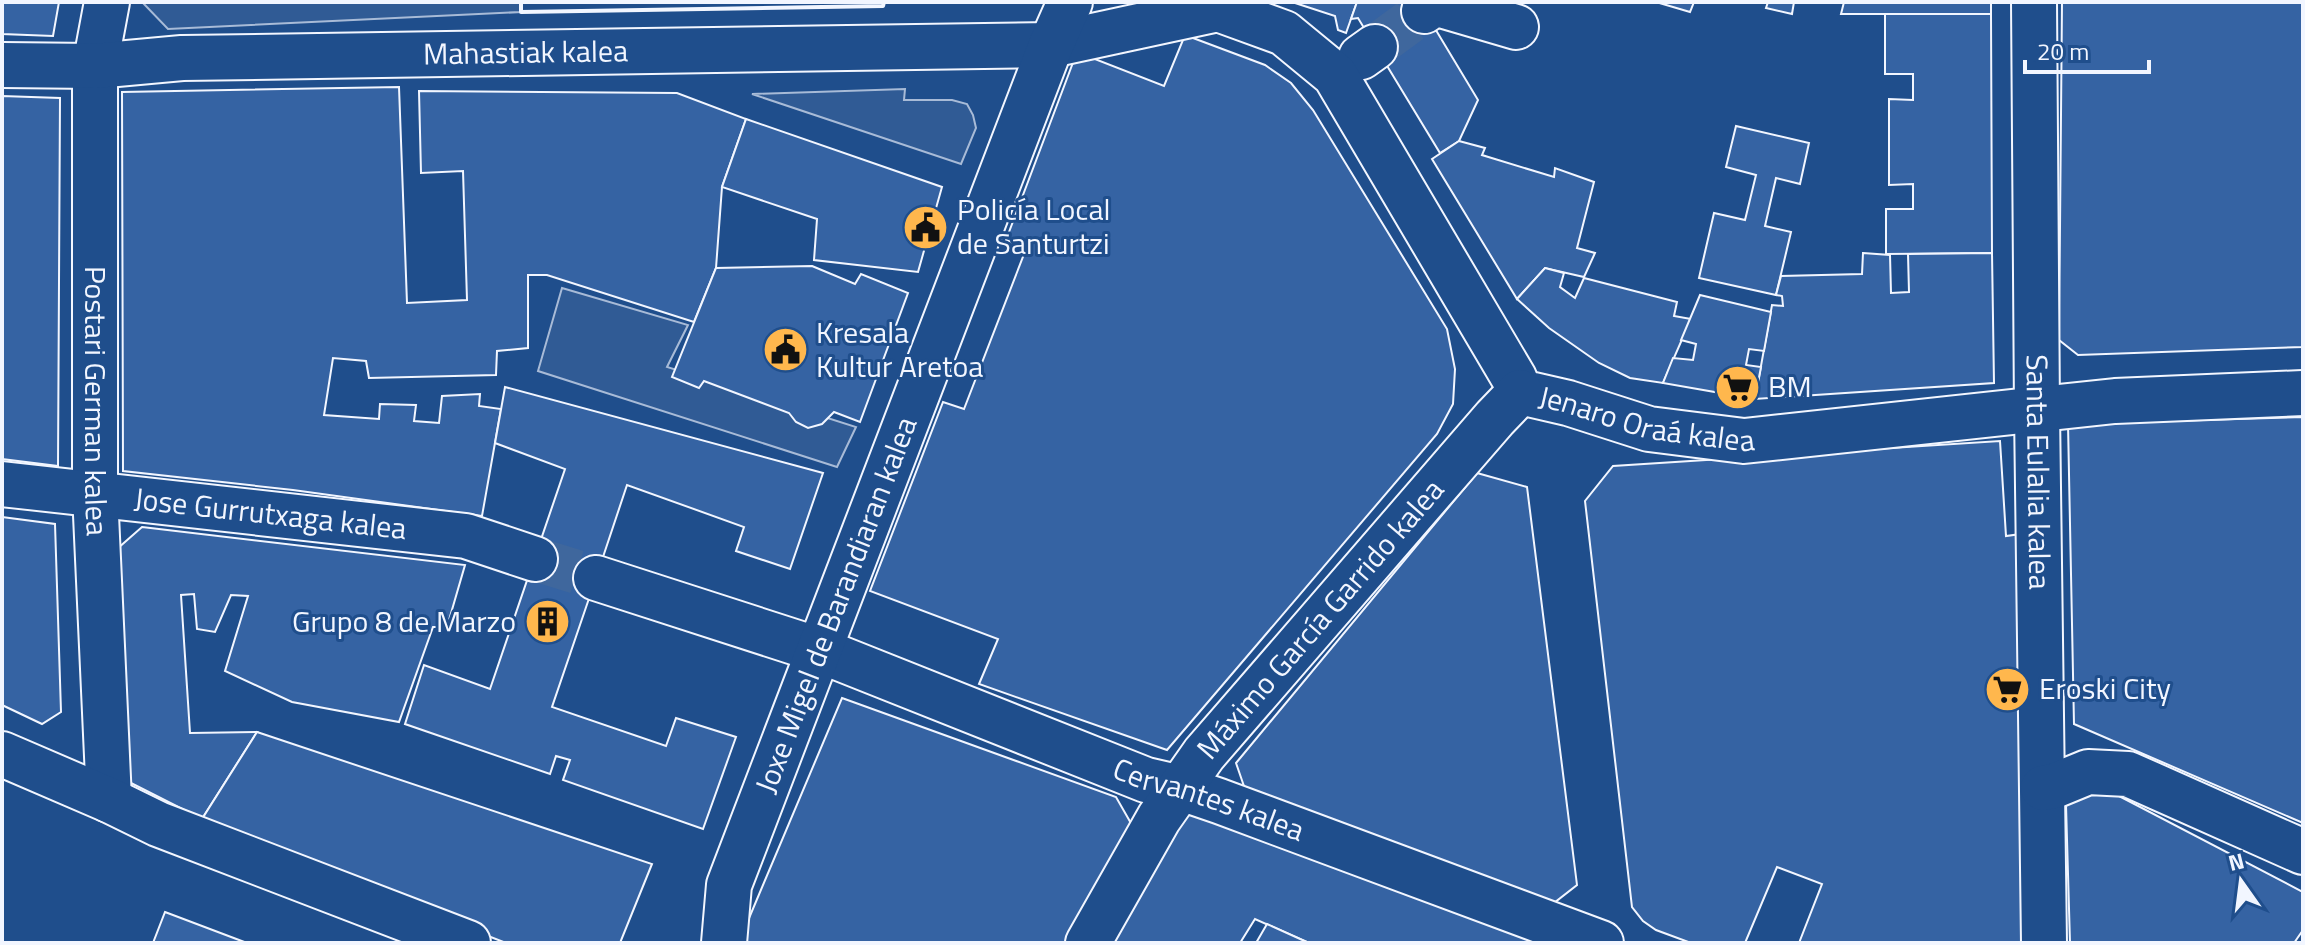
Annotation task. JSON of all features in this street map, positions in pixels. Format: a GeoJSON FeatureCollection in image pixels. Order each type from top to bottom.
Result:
{"type":"FeatureCollection","features":[{"type":"Feature","properties":{"kind":"street","name":"Postari German kalea"},"geometry":{"type":"LineString","coordinates":[[107,2],[95,66],[95,493],[109,800]]}},
{"type":"Feature","properties":{"kind":"street","name":"Joxe Migel de Barandiaran kalea"},"geometry":{"type":"LineString","coordinates":[[724,943],[729,885],[1070,2]]}},
{"type":"Feature","properties":{"kind":"street","name":"Santa Eulalia kalea"},"geometry":{"type":"LineString","coordinates":[[2034,2],[2044,943]]}},
{"type":"Feature","properties":{"kind":"street"},"geometry":{"type":"LineString","coordinates":[[1424,11],[1434,3],[1516,27]]}},
{"type":"Feature","properties":{"kind":"street","name":"Jenaro Oraá kalea"},"geometry":{"type":"LineString","coordinates":[[1051,45],[1218,9],[1284,33],[1335,75],[1520,392],[1568,403],[1649,429],[1744,441],[2115,401],[2303,393]]}},
{"type":"Feature","properties":{"kind":"street","name":"Mahastiak kalea"},"geometry":{"type":"LineString","coordinates":[[2,65],[95,66],[182,58],[1051,45]]}},
{"type":"Feature","properties":{"kind":"street","name":"Máximo García Garrido kalea"},"geometry":{"type":"LineString","coordinates":[[1088,943],[1159,818],[1214,742],[1520,392]]}},
{"type":"Feature","properties":{"kind":"street","name":"Jose Gurrutxaga kalea"},"geometry":{"type":"LineString","coordinates":[[2,484],[466,536],[535,559]]}},
{"type":"Feature","properties":{"kind":"street"},"geometry":{"type":"LineString","coordinates":[[596,578],[819,650]]}},
{"type":"Feature","properties":{"kind":"street","name":"Cervantes kalea"},"geometry":{"type":"LineString","coordinates":[[819,650],[1146,780],[1181,788],[1601,943]]}},
{"type":"Feature","properties":{"kind":"street"},"geometry":{"type":"LineString","coordinates":[[2,754],[158,824],[468,943]]}},
{"type":"Feature","properties":{"kind":"street"},"geometry":{"type":"LineString","coordinates":[[2043,788],[2088,772],[2128,774],[2303,852]]}},
{"type":"Feature","properties":{"kind":"street"},"geometry":{"type":"LineString","coordinates":[[692,943],[729,885]]}},
{"type":"Feature","properties":{"kind":"shaded area"},"geometry":{"type":"Polygon","coordinates":[[[142,2],[521,2],[521,12],[168,29],[142,2]]]}},
{"type":"Feature","properties":{"kind":"shaded area"},"geometry":{"type":"Polygon","coordinates":[[[905,89],[904,100],[952,100],[967,104],[976,128],[961,164],[752,94],[905,89]]]}},
{"type":"Feature","properties":{"kind":"shaded area"},"geometry":{"type":"Polygon","coordinates":[[[562,288],[688,325],[667,367],[856,427],[837,467],[538,371],[562,288]]]}},
{"type":"Feature","properties":{"kind":"building"},"geometry":{"type":"Polygon","coordinates":[[[2,2],[59,2],[53,36],[2,34],[2,2]]]}},
{"type":"Feature","properties":{"kind":"building"},"geometry":{"type":"Polygon","coordinates":[[[1292,2],[1357,2],[1346,33],[1338,30],[1335,16],[1292,2]]]}},
{"type":"Feature","properties":{"kind":"building"},"geometry":{"type":"Polygon","coordinates":[[[1357,2],[1419,2],[1478,100],[1459,141],[1440,153],[1358,18],[1351,19],[1357,2]]]}},
{"type":"Feature","properties":{"kind":"building"},"geometry":{"type":"Polygon","coordinates":[[[1656,2],[1694,2],[1690,12],[1656,2]]]}},
{"type":"Feature","properties":{"kind":"building"},"geometry":{"type":"Polygon","coordinates":[[[1768,2],[1794,2],[1792,14],[1766,8],[1768,2]]]}},
{"type":"Feature","properties":{"kind":"building"},"geometry":{"type":"Polygon","coordinates":[[[1844,2],[1991,2],[1991,14],[1841,14],[1844,2]]]}},
{"type":"Feature","properties":{"kind":"building"},"geometry":{"type":"Polygon","coordinates":[[[2062,2],[2303,2],[2303,347],[2078,355],[2059,340],[2062,2]]]}},
{"type":"Feature","properties":{"kind":"building"},"geometry":{"type":"Polygon","coordinates":[[[1885,14],[1991,14],[1992,253],[1886,254],[1886,209],[1913,209],[1913,184],[1889,185],[1889,99],[1913,100],[1913,74],[1885,74],[1885,14]]]}},
{"type":"Feature","properties":{"kind":"building"},"geometry":{"type":"Polygon","coordinates":[[[1185,35],[1265,65],[1291,83],[1313,110],[1447,329],[1455,369],[1453,404],[1437,434],[1167,750],[979,684],[998,639],[870,591],[943,402],[964,409],[1026,249],[1006,240],[1077,52],[1164,86],[1185,35]]]}},
{"type":"Feature","properties":{"kind":"building"},"geometry":{"type":"Polygon","coordinates":[[[399,87],[407,303],[467,300],[463,171],[421,173],[419,91],[677,93],[746,119],[722,187],[716,268],[694,322],[547,275],[528,275],[528,348],[497,351],[496,375],[369,378],[366,361],[333,358],[324,415],[379,419],[380,404],[416,405],[414,421],[439,423],[442,396],[480,394],[479,406],[501,409],[482,516],[123,471],[122,92],[399,87]]]}},
{"type":"Feature","properties":{"kind":"building"},"geometry":{"type":"Polygon","coordinates":[[[2,96],[60,98],[58,466],[2,459],[2,96]]]}},
{"type":"Feature","properties":{"kind":"building"},"geometry":{"type":"Polygon","coordinates":[[[746,119],[942,187],[918,272],[814,260],[817,219],[722,187],[746,119]]]}},
{"type":"Feature","properties":{"kind":"building"},"geometry":{"type":"Polygon","coordinates":[[[1736,126],[1809,143],[1800,184],[1776,178],[1765,226],[1791,232],[1776,295],[1699,278],[1714,213],[1745,220],[1756,175],[1726,167],[1736,126]]]}},
{"type":"Feature","properties":{"kind":"building"},"geometry":{"type":"Polygon","coordinates":[[[1459,141],[1485,148],[1482,155],[1554,177],[1555,168],[1594,182],[1577,248],[1595,253],[1584,277],[1545,268],[1517,299],[1432,159],[1459,141]]]}},
{"type":"Feature","properties":{"kind":"building"},"geometry":{"type":"Polygon","coordinates":[[[1863,253],[1890,255],[1891,293],[1909,292],[1908,254],[1992,253],[1994,383],[1755,399],[1772,305],[1783,306],[1782,296],[1776,295],[1781,276],[1862,274],[1863,253]]]}},
{"type":"Feature","properties":{"kind":"building","name":"Kresala Kultur Aretoa"},"geometry":{"type":"Polygon","coordinates":[[[812,266],[855,284],[861,274],[908,293],[860,422],[834,412],[822,424],[808,428],[796,422],[789,413],[704,381],[699,388],[672,377],[716,268],[812,266]]]}},
{"type":"Feature","properties":{"kind":"building"},"geometry":{"type":"Polygon","coordinates":[[[1545,268],[1564,273],[1560,287],[1575,298],[1584,278],[1677,302],[1674,316],[1691,319],[1663,383],[1630,378],[1599,363],[1549,328],[1517,299],[1545,268]]]}},
{"type":"Feature","properties":{"kind":"building"},"geometry":{"type":"Polygon","coordinates":[[[1700,295],[1771,312],[1764,351],[1749,349],[1746,365],[1761,367],[1755,399],[1663,383],[1673,358],[1693,360],[1696,344],[1681,340],[1700,295]]]}},
{"type":"Feature","properties":{"kind":"building","name":"Grupo 8 de Marzo"},"geometry":{"type":"Polygon","coordinates":[[[505,387],[823,473],[790,569],[736,551],[744,527],[627,485],[552,707],[666,746],[676,718],[736,737],[703,829],[563,780],[570,760],[556,756],[550,774],[405,724],[424,665],[490,689],[565,469],[495,443],[505,387]]]}},
{"type":"Feature","properties":{"kind":"building"},"geometry":{"type":"Polygon","coordinates":[[[2303,417],[2303,823],[2074,724],[2068,424],[2303,417]]]}},
{"type":"Feature","properties":{"kind":"building"},"geometry":{"type":"Polygon","coordinates":[[[2000,441],[2006,536],[2021,534],[2025,943],[1799,943],[1822,884],[1777,867],[1745,943],[1691,943],[1656,930],[1643,921],[1632,907],[1585,501],[1613,466],[2000,441]]]}},
{"type":"Feature","properties":{"kind":"building"},"geometry":{"type":"Polygon","coordinates":[[[1477,473],[1527,487],[1577,885],[1550,906],[1246,792],[1236,763],[1477,473]]]}},
{"type":"Feature","properties":{"kind":"building"},"geometry":{"type":"Polygon","coordinates":[[[2,517],[55,524],[61,712],[42,724],[2,705],[2,517]]]}},
{"type":"Feature","properties":{"kind":"building"},"geometry":{"type":"Polygon","coordinates":[[[142,527],[465,565],[447,627],[433,627],[399,722],[292,702],[225,671],[248,596],[231,595],[215,632],[197,629],[194,594],[181,595],[190,733],[257,732],[202,819],[127,781],[117,549],[142,527]]]}},
{"type":"Feature","properties":{"kind":"building"},"geometry":{"type":"Polygon","coordinates":[[[842,698],[1116,797],[1132,825],[1066,943],[743,943],[744,930],[842,698]]]}},
{"type":"Feature","properties":{"kind":"building"},"geometry":{"type":"Polygon","coordinates":[[[257,732],[652,864],[620,943],[506,943],[209,827],[202,819],[257,732]]]}},
{"type":"Feature","properties":{"kind":"building"},"geometry":{"type":"Polygon","coordinates":[[[2096,784],[2303,892],[2303,930],[2294,943],[2070,943],[2066,805],[2096,784]]]}},
{"type":"Feature","properties":{"kind":"building"},"geometry":{"type":"Polygon","coordinates":[[[1199,806],[1532,931],[1535,943],[1309,943],[1255,919],[1240,943],[1101,943],[1170,821],[1199,806]]]}},
{"type":"Feature","properties":{"kind":"building"},"geometry":{"type":"Polygon","coordinates":[[[165,912],[247,943],[153,943],[165,912]]]}},
{"type":"Feature","properties":{"kind":"building"},"geometry":{"type":"Polygon","coordinates":[[[1267,924],[1309,943],[1256,943],[1267,924]]]}},
{"type":"Feature","properties":{"kind":"tunnel"},"geometry":{"type":"LineString","coordinates":[[1375,47],[1424,11]]}},
{"type":"Feature","properties":{"kind":"tunnel"},"geometry":{"type":"LineString","coordinates":[[535,559],[596,578]]}},
{"type":"Feature","properties":{"kind":"wall"},"geometry":{"type":"LineString","coordinates":[[521,2],[521,12],[883,6],[884,2]]}},
{"type":"Feature","properties":{"kind":"place","name":"Policía Local de Santurtzi"},"geometry":{"type":"Point","coordinates":[926,227]}},
{"type":"Feature","properties":{"kind":"place","name":"Kresala Kultur Aretoa"},"geometry":{"type":"Point","coordinates":[785,350]}},
{"type":"Feature","properties":{"kind":"place","name":"BM"},"geometry":{"type":"Point","coordinates":[1737,387]}},
{"type":"Feature","properties":{"kind":"place","name":"Grupo 8 de Marzo"},"geometry":{"type":"Point","coordinates":[547,622]}},
{"type":"Feature","properties":{"kind":"place","name":"Eroski City"},"geometry":{"type":"Point","coordinates":[2008,689]}}]}
